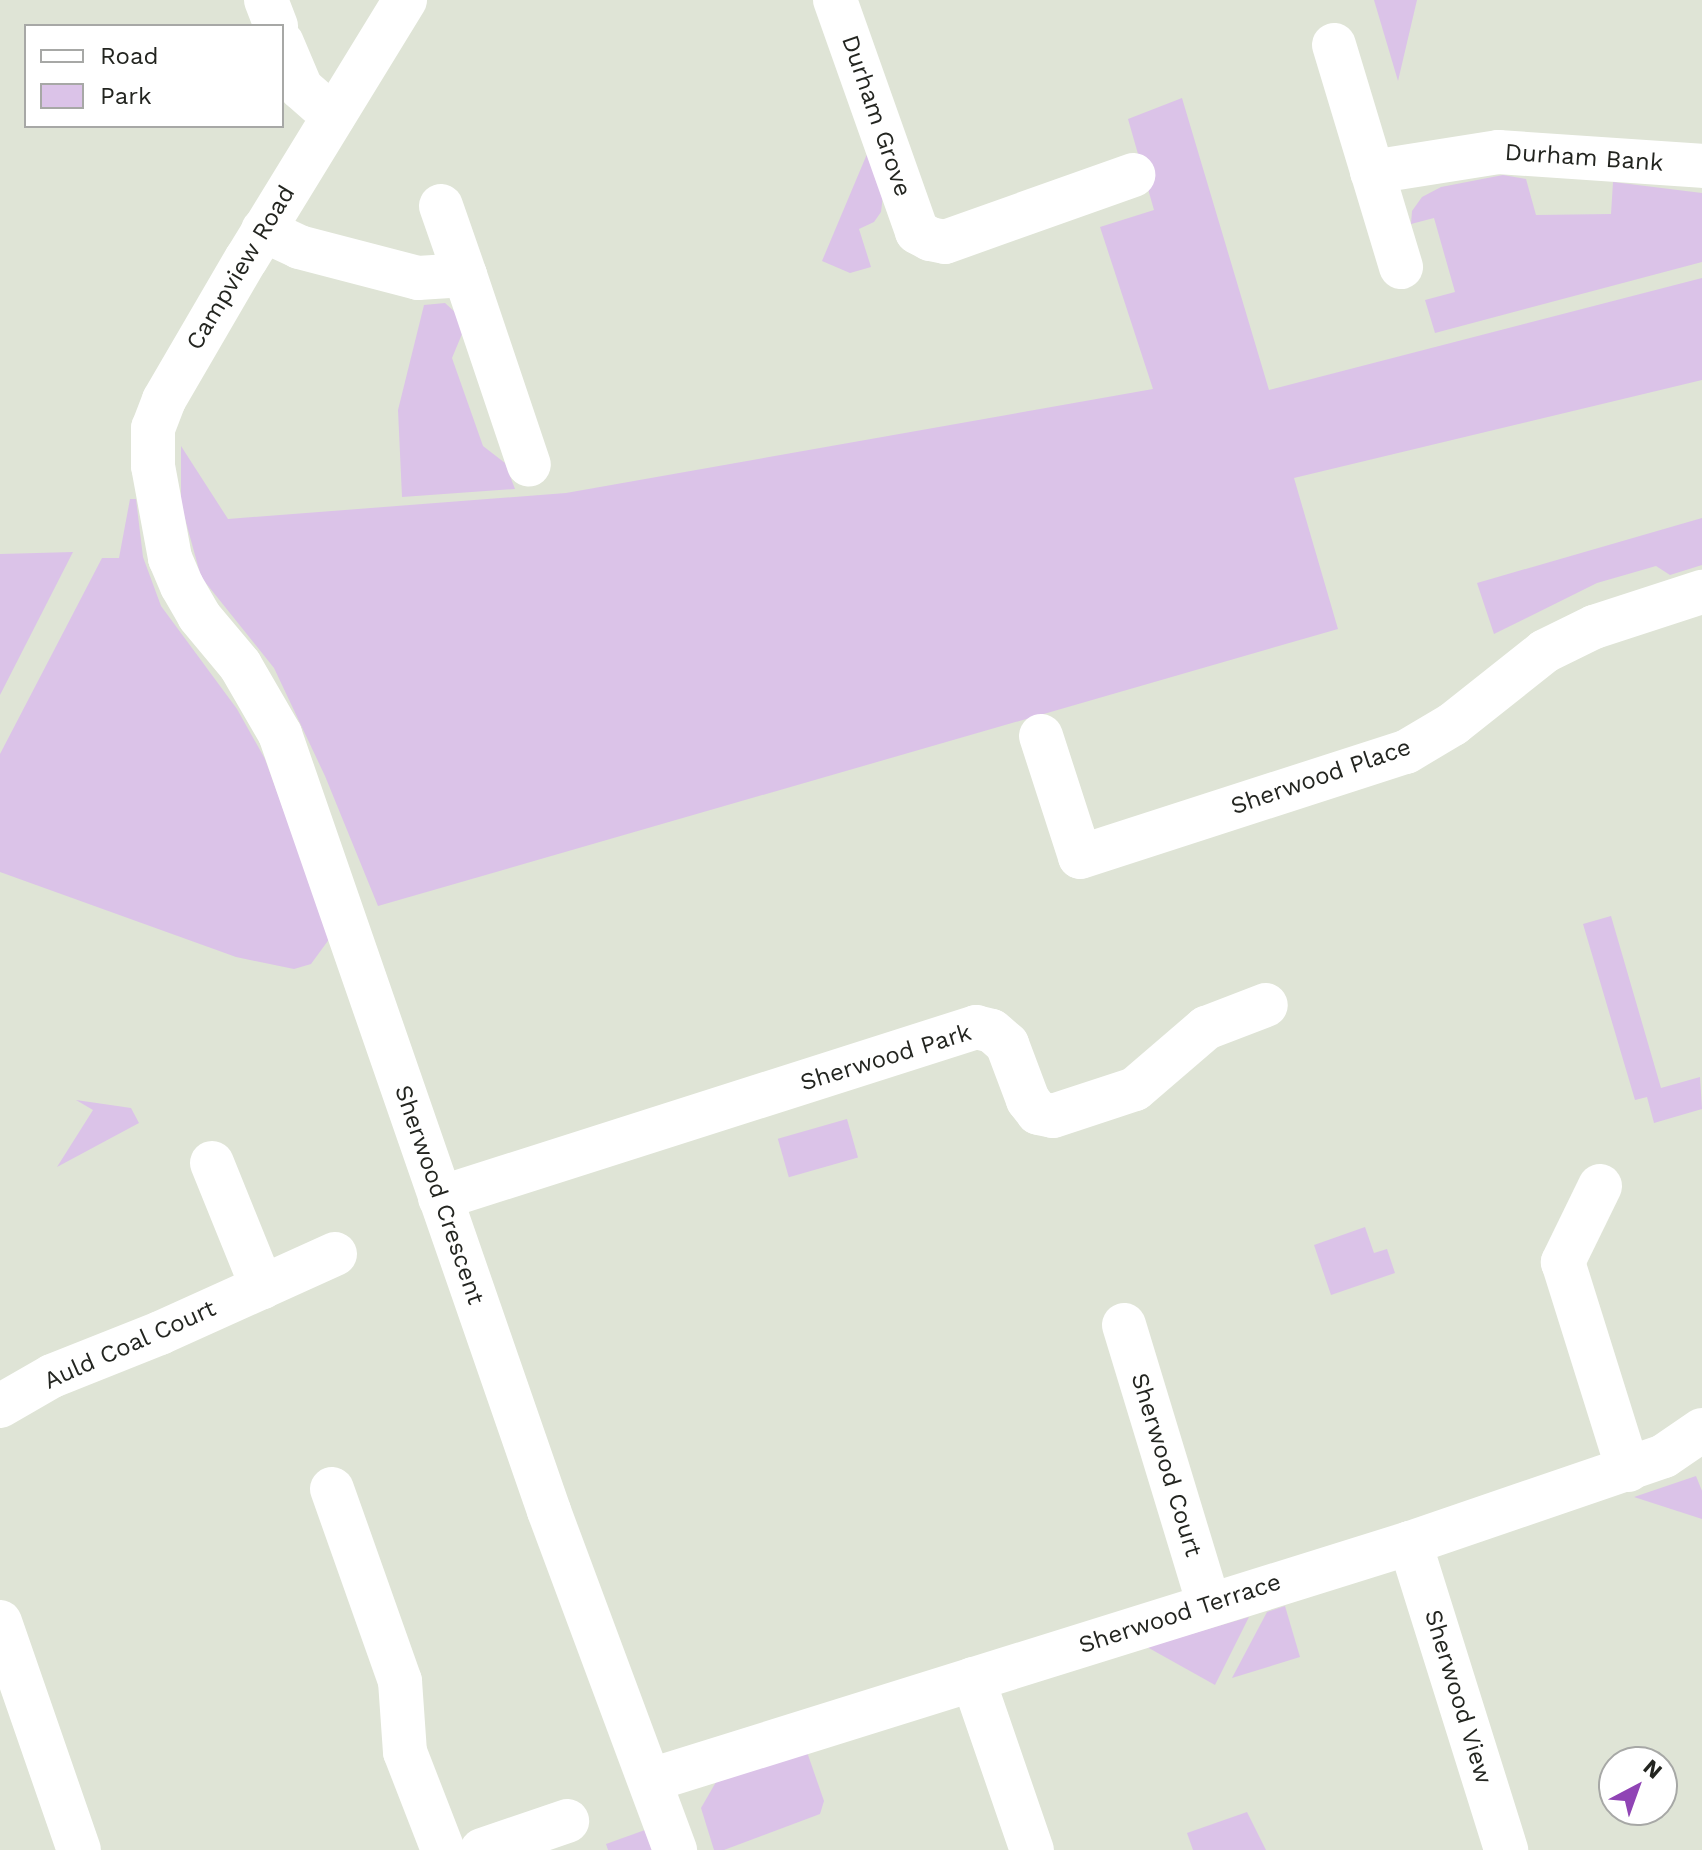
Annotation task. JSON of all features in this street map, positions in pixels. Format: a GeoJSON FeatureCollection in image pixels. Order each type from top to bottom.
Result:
{"type":"FeatureCollection","features":[{"type":"Feature","properties":{"kind":"street"},"geometry":{"type":"LineString","coordinates":[[266,0],[275,24]]}},
{"type":"Feature","properties":{"kind":"street","name":"Campview Road"},"geometry":{"type":"LineString","coordinates":[[170,558],[153,466],[153,428],[164,400],[263,230],[405,0]]}},
{"type":"Feature","properties":{"kind":"street","name":"Durham Grove"},"geometry":{"type":"LineString","coordinates":[[835,0],[901,239],[945,242],[1133,175]]}},
{"type":"Feature","properties":{"kind":"street"},"geometry":{"type":"LineString","coordinates":[[1334,45],[1401,267]]}},
{"type":"Feature","properties":{"kind":"street"},"geometry":{"type":"LineString","coordinates":[[284,48],[301,88],[333,116]]}},
{"type":"Feature","properties":{"kind":"street","name":"Durham Bank"},"geometry":{"type":"LineString","coordinates":[[1372,172],[1498,152],[1702,166]]}},
{"type":"Feature","properties":{"kind":"street"},"geometry":{"type":"LineString","coordinates":[[441,206],[529,465]]}},
{"type":"Feature","properties":{"kind":"street"},"geometry":{"type":"LineString","coordinates":[[263,230],[299,247],[418,278],[465,275]]}},
{"type":"Feature","properties":{"kind":"street","name":"Sherwood Crescent"},"geometry":{"type":"LineString","coordinates":[[170,558],[199,616],[240,665],[280,734],[555,1525],[675,1850]]}},
{"type":"Feature","properties":{"kind":"street","name":"Sherwood Place"},"geometry":{"type":"LineString","coordinates":[[1041,736],[1080,857],[1406,752],[1453,724],[1545,651],[1594,627],[1702,592]]}},
{"type":"Feature","properties":{"kind":"street","name":"Sherwood Park"},"geometry":{"type":"LineString","coordinates":[[440,1198],[976,1027],[992,1031],[1007,1044],[1028,1100],[1038,1113],[1053,1116],[1135,1089],[1206,1028],[1266,1005]]}},
{"type":"Feature","properties":{"kind":"street"},"geometry":{"type":"LineString","coordinates":[[212,1163],[262,1287]]}},
{"type":"Feature","properties":{"kind":"street"},"geometry":{"type":"LineString","coordinates":[[1600,1186],[1563,1262],[1628,1470]]}},
{"type":"Feature","properties":{"kind":"street","name":"Auld Coal Court"},"geometry":{"type":"LineString","coordinates":[[0,1406],[52,1376],[160,1333],[335,1254]]}},
{"type":"Feature","properties":{"kind":"street","name":"Sherwood Court"},"geometry":{"type":"LineString","coordinates":[[1124,1325],[1209,1604]]}},
{"type":"Feature","properties":{"kind":"street","name":"Sherwood Terrace"},"geometry":{"type":"LineString","coordinates":[[651,1780],[1410,1543],[1628,1470],[1664,1456],[1702,1430]]}},
{"type":"Feature","properties":{"kind":"street"},"geometry":{"type":"LineString","coordinates":[[332,1489],[400,1681],[405,1752],[443,1850]]}},
{"type":"Feature","properties":{"kind":"street","name":"Sherwood View"},"geometry":{"type":"LineString","coordinates":[[1410,1543],[1506,1850]]}},
{"type":"Feature","properties":{"kind":"street"},"geometry":{"type":"LineString","coordinates":[[0,1622],[79,1850]]}},
{"type":"Feature","properties":{"kind":"street"},"geometry":{"type":"LineString","coordinates":[[973,1679],[1032,1850]]}},
{"type":"Feature","properties":{"kind":"street"},"geometry":{"type":"LineString","coordinates":[[482,1850],[567,1821]]}},
{"type":"Feature","properties":{"kind":"green space"},"geometry":{"type":"Polygon","coordinates":[[[1374,0],[1417,0],[1398,81],[1374,0]]]}},
{"type":"Feature","properties":{"kind":"green space"},"geometry":{"type":"Polygon","coordinates":[[[1182,98],[1269,390],[1702,278],[1702,380],[1294,478],[1338,629],[378,906],[325,776],[274,668],[201,577],[181,504],[181,446],[228,519],[566,493],[1153,389],[1100,227],[1154,210],[1128,119],[1182,98]]]}},
{"type":"Feature","properties":{"kind":"green space"},"geometry":{"type":"Polygon","coordinates":[[[867,154],[883,195],[881,212],[874,222],[859,229],[871,267],[850,273],[822,261],[867,154]]]}},
{"type":"Feature","properties":{"kind":"green space"},"geometry":{"type":"Polygon","coordinates":[[[1503,175],[1526,179],[1536,215],[1611,214],[1613,182],[1702,193],[1702,262],[1435,333],[1425,300],[1455,292],[1434,218],[1411,224],[1412,211],[1422,197],[1441,187],[1503,175]]]}},
{"type":"Feature","properties":{"kind":"green space"},"geometry":{"type":"Polygon","coordinates":[[[445,303],[456,313],[462,334],[452,358],[483,446],[505,463],[515,489],[402,497],[398,410],[424,305],[445,303]]]}},
{"type":"Feature","properties":{"kind":"green space"},"geometry":{"type":"Polygon","coordinates":[[[130,499],[136,499],[143,557],[161,606],[237,709],[265,759],[330,938],[311,964],[294,969],[236,957],[0,872],[0,754],[102,558],[119,558],[130,499]]]}},
{"type":"Feature","properties":{"kind":"green space"},"geometry":{"type":"Polygon","coordinates":[[[1702,518],[1702,565],[1670,575],[1656,566],[1597,583],[1494,634],[1477,583],[1702,518]]]}},
{"type":"Feature","properties":{"kind":"green space"},"geometry":{"type":"Polygon","coordinates":[[[73,552],[0,695],[0,554],[73,552]]]}},
{"type":"Feature","properties":{"kind":"green space"},"geometry":{"type":"Polygon","coordinates":[[[1611,916],[1661,1088],[1700,1077],[1702,1109],[1654,1123],[1647,1097],[1635,1100],[1583,924],[1611,916]]]}},
{"type":"Feature","properties":{"kind":"green space"},"geometry":{"type":"Polygon","coordinates":[[[76,1100],[131,1108],[139,1123],[57,1167],[93,1110],[76,1100]]]}},
{"type":"Feature","properties":{"kind":"green space"},"geometry":{"type":"Polygon","coordinates":[[[847,1119],[858,1157],[789,1177],[778,1139],[847,1119]]]}},
{"type":"Feature","properties":{"kind":"green space"},"geometry":{"type":"Polygon","coordinates":[[[1365,1227],[1374,1253],[1387,1249],[1395,1273],[1331,1295],[1314,1245],[1365,1227]]]}},
{"type":"Feature","properties":{"kind":"green space"},"geometry":{"type":"Polygon","coordinates":[[[1696,1476],[1702,1491],[1702,1519],[1634,1497],[1696,1476]]]}},
{"type":"Feature","properties":{"kind":"green space"},"geometry":{"type":"Polygon","coordinates":[[[1285,1606],[1300,1657],[1232,1678],[1267,1612],[1285,1606]]]}},
{"type":"Feature","properties":{"kind":"green space"},"geometry":{"type":"Polygon","coordinates":[[[1249,1617],[1215,1685],[1147,1647],[1249,1617]]]}},
{"type":"Feature","properties":{"kind":"green space"},"geometry":{"type":"Polygon","coordinates":[[[807,1752],[824,1801],[820,1814],[724,1850],[714,1850],[701,1808],[716,1782],[807,1752]]]}},
{"type":"Feature","properties":{"kind":"green space"},"geometry":{"type":"Polygon","coordinates":[[[1247,1812],[1266,1850],[1193,1850],[1187,1833],[1247,1812]]]}},
{"type":"Feature","properties":{"kind":"green space"},"geometry":{"type":"Polygon","coordinates":[[[645,1830],[652,1850],[608,1850],[606,1844],[645,1830]]]}}]}
